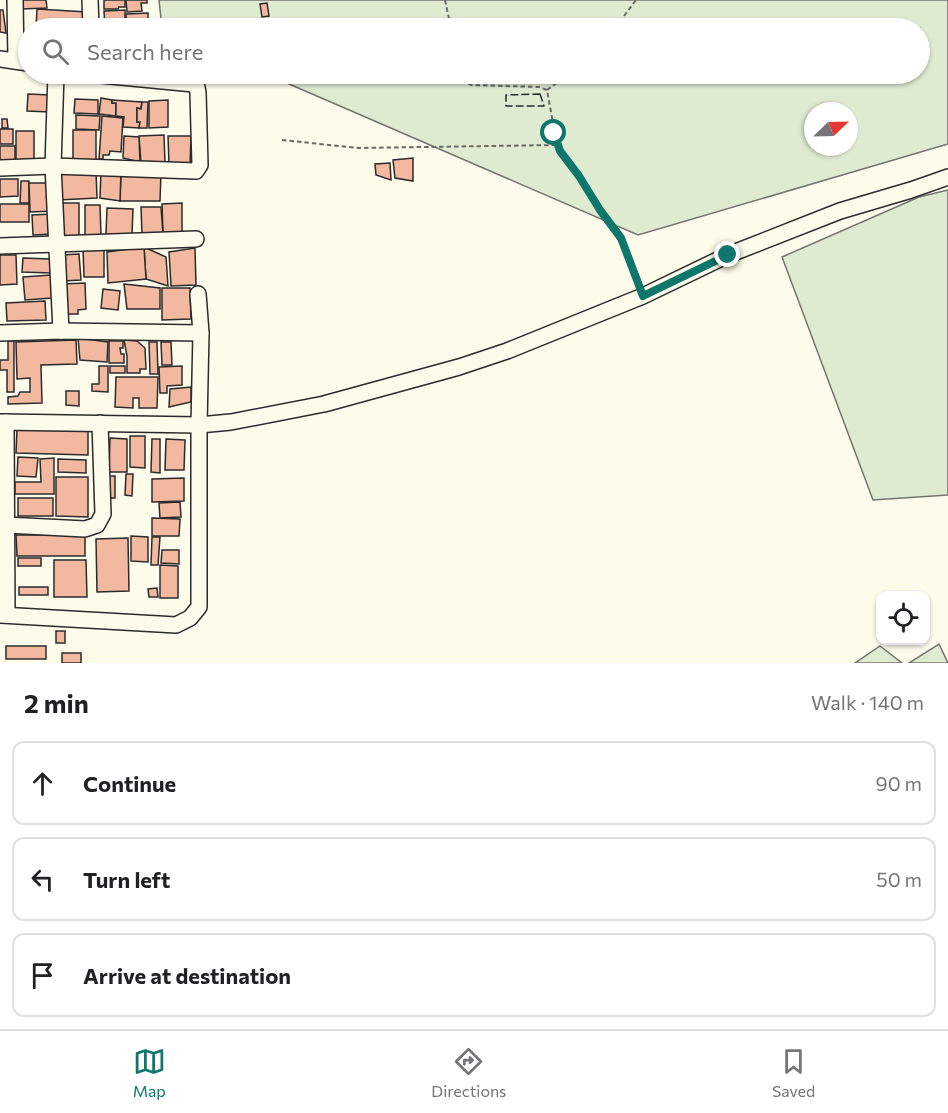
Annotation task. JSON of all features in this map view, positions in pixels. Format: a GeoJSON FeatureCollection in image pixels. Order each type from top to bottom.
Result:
{"type":"FeatureCollection","features":[{"type":"Feature","properties":{"kind":"street"},"geometry":{"type":"LineString","coordinates":[[15,0],[18,27]]}},
{"type":"Feature","properties":{"kind":"street"},"geometry":{"type":"LineString","coordinates":[[90,0],[91,18]]}},
{"type":"Feature","properties":{"kind":"street"},"geometry":{"type":"LineString","coordinates":[[0,59],[18,61]]}},
{"type":"Feature","properties":{"kind":"street"},"geometry":{"type":"LineString","coordinates":[[56,84],[53,166],[61,331]]}},
{"type":"Feature","properties":{"kind":"street"},"geometry":{"type":"LineString","coordinates":[[0,168],[53,166],[196,171],[200,165],[198,93],[194,84]]}},
{"type":"Feature","properties":{"kind":"street"},"geometry":{"type":"LineString","coordinates":[[198,294],[201,333],[199,425],[199,608],[190,618],[176,625],[4,615],[6,525],[3,422],[199,425],[231,422],[324,404],[459,367],[528,344],[643,296],[728,255],[840,211],[948,177]]}},
{"type":"Feature","properties":{"kind":"street"},"geometry":{"type":"LineString","coordinates":[[0,246],[196,239]]}},
{"type":"Feature","properties":{"kind":"street"},"geometry":{"type":"LineString","coordinates":[[0,333],[61,331],[201,333]]}},
{"type":"Feature","properties":{"kind":"street"},"geometry":{"type":"LineString","coordinates":[[6,525],[85,529],[97,525],[103,514],[100,423]]}},
{"type":"Feature","properties":{"kind":"path"},"geometry":{"type":"LineString","coordinates":[[446,0],[449,18]]}},
{"type":"Feature","properties":{"kind":"path"},"geometry":{"type":"LineString","coordinates":[[622,18],[636,0]]}},
{"type":"Feature","properties":{"kind":"path"},"geometry":{"type":"LineString","coordinates":[[469,84],[540,87],[546,90]]}},
{"type":"Feature","properties":{"kind":"path"},"geometry":{"type":"LineString","coordinates":[[546,90],[555,84]]}},
{"type":"Feature","properties":{"kind":"path"},"geometry":{"type":"LineString","coordinates":[[546,90],[557,146],[621,238],[643,296]]}},
{"type":"Feature","properties":{"kind":"path"},"geometry":{"type":"LineString","coordinates":[[282,140],[358,147],[557,146]]}},
{"type":"Feature","properties":{"kind":"green space"},"geometry":{"type":"Polygon","coordinates":[[[159,0],[948,0],[948,144],[638,235],[289,84],[930,84],[930,18],[161,18],[159,0]]]}},
{"type":"Feature","properties":{"kind":"green space"},"geometry":{"type":"Polygon","coordinates":[[[948,190],[948,495],[873,500],[782,257],[919,197],[948,190]]]}},
{"type":"Feature","properties":{"kind":"green space"},"geometry":{"type":"Polygon","coordinates":[[[939,644],[948,663],[909,663],[939,644]]]}},
{"type":"Feature","properties":{"kind":"green space"},"geometry":{"type":"Polygon","coordinates":[[[880,646],[902,663],[855,663],[880,646]]]}},
{"type":"Feature","properties":{"kind":"building"},"geometry":{"type":"Polygon","coordinates":[[[19,0],[46,0],[47,8],[20,9],[19,0]]]}},
{"type":"Feature","properties":{"kind":"building"},"geometry":{"type":"Polygon","coordinates":[[[104,0],[125,0],[125,7],[104,9],[104,0]]]}},
{"type":"Feature","properties":{"kind":"building"},"geometry":{"type":"Polygon","coordinates":[[[126,0],[147,0],[147,3],[141,3],[142,11],[127,12],[126,0]]]}},
{"type":"Feature","properties":{"kind":"building"},"geometry":{"type":"Polygon","coordinates":[[[267,3],[269,16],[262,17],[260,4],[267,3]]]}},
{"type":"Feature","properties":{"kind":"building"},"geometry":{"type":"Polygon","coordinates":[[[37,9],[87,12],[87,18],[37,18],[37,9]]]}},
{"type":"Feature","properties":{"kind":"building"},"geometry":{"type":"Polygon","coordinates":[[[0,10],[3,10],[6,33],[0,32],[0,10]]]}},
{"type":"Feature","properties":{"kind":"building"},"geometry":{"type":"Polygon","coordinates":[[[125,10],[125,18],[104,18],[104,11],[125,10]]]}},
{"type":"Feature","properties":{"kind":"building"},"geometry":{"type":"Polygon","coordinates":[[[148,13],[148,18],[126,18],[126,14],[148,13]]]}},
{"type":"Feature","properties":{"kind":"building"},"geometry":{"type":"Polygon","coordinates":[[[28,94],[50,95],[50,112],[27,111],[28,94]]]}},
{"type":"Feature","properties":{"kind":"building"},"geometry":{"type":"Polygon","coordinates":[[[101,98],[116,103],[116,116],[99,114],[101,98]]]}},
{"type":"Feature","properties":{"kind":"building"},"geometry":{"type":"Polygon","coordinates":[[[75,99],[98,100],[98,114],[74,113],[75,99]]]}},
{"type":"Feature","properties":{"kind":"building"},"geometry":{"type":"Polygon","coordinates":[[[112,100],[142,102],[141,109],[137,108],[139,128],[123,127],[124,117],[116,116],[116,103],[112,103],[112,100]]]}},
{"type":"Feature","properties":{"kind":"building"},"geometry":{"type":"Polygon","coordinates":[[[168,100],[168,127],[149,128],[149,101],[168,100]]]}},
{"type":"Feature","properties":{"kind":"building"},"geometry":{"type":"Polygon","coordinates":[[[142,102],[148,102],[147,128],[139,128],[140,122],[137,122],[137,108],[141,109],[142,102]]]}},
{"type":"Feature","properties":{"kind":"building"},"geometry":{"type":"Polygon","coordinates":[[[76,115],[100,116],[99,130],[76,129],[76,115]]]}},
{"type":"Feature","properties":{"kind":"building"},"geometry":{"type":"Polygon","coordinates":[[[102,116],[123,118],[121,152],[110,151],[109,155],[103,155],[103,159],[99,159],[102,116]]]}},
{"type":"Feature","properties":{"kind":"building"},"geometry":{"type":"Polygon","coordinates":[[[2,119],[7,119],[8,128],[2,128],[2,119]]]}},
{"type":"Feature","properties":{"kind":"building"},"geometry":{"type":"Polygon","coordinates":[[[0,129],[13,129],[13,144],[0,144],[0,129]]]}},
{"type":"Feature","properties":{"kind":"building"},"geometry":{"type":"Polygon","coordinates":[[[73,130],[96,130],[96,161],[73,161],[73,130]]]}},
{"type":"Feature","properties":{"kind":"building"},"geometry":{"type":"Polygon","coordinates":[[[16,131],[34,131],[34,162],[16,161],[16,131]]]}},
{"type":"Feature","properties":{"kind":"building"},"geometry":{"type":"Polygon","coordinates":[[[164,135],[165,163],[141,164],[139,136],[164,135]]]}},
{"type":"Feature","properties":{"kind":"building"},"geometry":{"type":"Polygon","coordinates":[[[124,136],[139,137],[140,162],[123,158],[124,136]]]}},
{"type":"Feature","properties":{"kind":"building"},"geometry":{"type":"Polygon","coordinates":[[[168,136],[191,136],[190,165],[169,165],[168,136]]]}},
{"type":"Feature","properties":{"kind":"building"},"geometry":{"type":"Polygon","coordinates":[[[0,146],[15,146],[15,164],[0,164],[0,146]]]}},
{"type":"Feature","properties":{"kind":"building"},"geometry":{"type":"Polygon","coordinates":[[[413,158],[413,181],[395,178],[393,160],[413,158]]]}},
{"type":"Feature","properties":{"kind":"building"},"geometry":{"type":"Polygon","coordinates":[[[390,163],[391,180],[376,175],[375,164],[390,163]]]}},
{"type":"Feature","properties":{"kind":"building"},"geometry":{"type":"Polygon","coordinates":[[[121,170],[161,173],[160,201],[120,201],[121,170]]]}},
{"type":"Feature","properties":{"kind":"building"},"geometry":{"type":"Polygon","coordinates":[[[121,170],[120,201],[100,198],[101,171],[121,170]]]}},
{"type":"Feature","properties":{"kind":"building"},"geometry":{"type":"Polygon","coordinates":[[[96,172],[97,198],[58,200],[57,173],[96,172]]]}},
{"type":"Feature","properties":{"kind":"building"},"geometry":{"type":"Polygon","coordinates":[[[0,179],[18,179],[18,196],[0,197],[0,179]]]}},
{"type":"Feature","properties":{"kind":"building"},"geometry":{"type":"Polygon","coordinates":[[[21,181],[29,181],[29,203],[20,203],[21,181]]]}},
{"type":"Feature","properties":{"kind":"building"},"geometry":{"type":"Polygon","coordinates":[[[29,183],[54,183],[54,211],[30,212],[29,183]]]}},
{"type":"Feature","properties":{"kind":"building"},"geometry":{"type":"Polygon","coordinates":[[[58,203],[79,203],[79,236],[58,236],[58,203]]]}},
{"type":"Feature","properties":{"kind":"building"},"geometry":{"type":"Polygon","coordinates":[[[182,203],[182,233],[163,233],[162,204],[182,203]]]}},
{"type":"Feature","properties":{"kind":"building"},"geometry":{"type":"Polygon","coordinates":[[[0,204],[29,204],[29,222],[0,222],[0,204]]]}},
{"type":"Feature","properties":{"kind":"building"},"geometry":{"type":"Polygon","coordinates":[[[85,205],[100,205],[101,236],[85,237],[85,205]]]}},
{"type":"Feature","properties":{"kind":"building"},"geometry":{"type":"Polygon","coordinates":[[[141,207],[161,207],[163,234],[142,235],[141,207]]]}},
{"type":"Feature","properties":{"kind":"building"},"geometry":{"type":"Polygon","coordinates":[[[107,208],[133,209],[132,235],[106,234],[107,208]]]}},
{"type":"Feature","properties":{"kind":"building"},"geometry":{"type":"Polygon","coordinates":[[[52,214],[54,234],[33,235],[32,215],[52,214]]]}},
{"type":"Feature","properties":{"kind":"building"},"geometry":{"type":"Polygon","coordinates":[[[144,247],[166,257],[168,286],[146,279],[144,247]]]}},
{"type":"Feature","properties":{"kind":"building"},"geometry":{"type":"Polygon","coordinates":[[[144,247],[146,279],[108,283],[107,252],[144,247]]]}},
{"type":"Feature","properties":{"kind":"building"},"geometry":{"type":"Polygon","coordinates":[[[83,248],[104,250],[104,277],[84,277],[83,248]]]}},
{"type":"Feature","properties":{"kind":"building"},"geometry":{"type":"Polygon","coordinates":[[[195,248],[196,285],[171,286],[169,252],[195,248]]]}},
{"type":"Feature","properties":{"kind":"building"},"geometry":{"type":"Polygon","coordinates":[[[79,254],[81,280],[62,281],[61,255],[79,254]]]}},
{"type":"Feature","properties":{"kind":"building"},"geometry":{"type":"Polygon","coordinates":[[[0,255],[16,255],[17,284],[0,285],[0,255]]]}},
{"type":"Feature","properties":{"kind":"building"},"geometry":{"type":"Polygon","coordinates":[[[23,258],[50,259],[50,273],[22,272],[23,258]]]}},
{"type":"Feature","properties":{"kind":"building"},"geometry":{"type":"Polygon","coordinates":[[[51,275],[52,298],[25,300],[23,277],[51,275]]]}},
{"type":"Feature","properties":{"kind":"building"},"geometry":{"type":"Polygon","coordinates":[[[85,283],[86,309],[78,310],[78,314],[63,314],[61,284],[85,283]]]}},
{"type":"Feature","properties":{"kind":"building"},"geometry":{"type":"Polygon","coordinates":[[[124,284],[160,288],[160,309],[127,309],[124,284]]]}},
{"type":"Feature","properties":{"kind":"building"},"geometry":{"type":"Polygon","coordinates":[[[162,288],[190,288],[191,319],[162,320],[162,288]]]}},
{"type":"Feature","properties":{"kind":"building"},"geometry":{"type":"Polygon","coordinates":[[[103,289],[120,291],[118,310],[101,308],[103,289]]]}},
{"type":"Feature","properties":{"kind":"building"},"geometry":{"type":"Polygon","coordinates":[[[45,301],[46,320],[7,321],[6,303],[45,301]]]}},
{"type":"Feature","properties":{"kind":"building"},"geometry":{"type":"Polygon","coordinates":[[[78,338],[108,342],[107,362],[80,360],[78,338]]]}},
{"type":"Feature","properties":{"kind":"building"},"geometry":{"type":"Polygon","coordinates":[[[76,340],[77,364],[41,365],[42,403],[8,404],[8,397],[18,396],[20,392],[30,392],[30,378],[17,379],[16,342],[76,340]]]}},
{"type":"Feature","properties":{"kind":"building"},"geometry":{"type":"Polygon","coordinates":[[[124,340],[137,341],[145,348],[146,369],[140,369],[140,373],[127,373],[124,340]]]}},
{"type":"Feature","properties":{"kind":"building"},"geometry":{"type":"Polygon","coordinates":[[[8,341],[14,341],[14,392],[7,392],[7,370],[0,370],[0,360],[8,360],[8,341]]]}},
{"type":"Feature","properties":{"kind":"building"},"geometry":{"type":"Polygon","coordinates":[[[109,341],[123,341],[123,348],[120,348],[121,354],[124,354],[124,363],[109,363],[109,341]]]}},
{"type":"Feature","properties":{"kind":"building"},"geometry":{"type":"Polygon","coordinates":[[[149,342],[157,342],[158,374],[150,374],[149,342]]]}},
{"type":"Feature","properties":{"kind":"building"},"geometry":{"type":"Polygon","coordinates":[[[161,342],[171,342],[172,365],[162,365],[161,342]]]}},
{"type":"Feature","properties":{"kind":"building"},"geometry":{"type":"Polygon","coordinates":[[[99,366],[108,366],[108,392],[92,391],[92,384],[99,384],[99,366]]]}},
{"type":"Feature","properties":{"kind":"building"},"geometry":{"type":"Polygon","coordinates":[[[110,366],[125,366],[125,373],[110,373],[110,366]]]}},
{"type":"Feature","properties":{"kind":"building"},"geometry":{"type":"Polygon","coordinates":[[[182,366],[182,385],[167,386],[167,393],[160,393],[159,367],[182,366]]]}},
{"type":"Feature","properties":{"kind":"building"},"geometry":{"type":"Polygon","coordinates":[[[116,377],[158,377],[157,408],[139,408],[139,398],[133,398],[133,408],[115,407],[116,377]]]}},
{"type":"Feature","properties":{"kind":"building"},"geometry":{"type":"Polygon","coordinates":[[[191,387],[191,402],[169,407],[170,389],[191,387]]]}},
{"type":"Feature","properties":{"kind":"building"},"geometry":{"type":"Polygon","coordinates":[[[66,391],[79,391],[79,406],[66,405],[66,391]]]}},
{"type":"Feature","properties":{"kind":"building"},"geometry":{"type":"Polygon","coordinates":[[[17,429],[88,430],[88,455],[16,453],[17,429]]]}},
{"type":"Feature","properties":{"kind":"building"},"geometry":{"type":"Polygon","coordinates":[[[130,436],[145,436],[145,468],[130,467],[130,436]]]}},
{"type":"Feature","properties":{"kind":"building"},"geometry":{"type":"Polygon","coordinates":[[[110,438],[127,439],[127,472],[109,472],[110,438]]]}},
{"type":"Feature","properties":{"kind":"building"},"geometry":{"type":"Polygon","coordinates":[[[152,439],[160,439],[160,473],[151,472],[152,439]]]}},
{"type":"Feature","properties":{"kind":"building"},"geometry":{"type":"Polygon","coordinates":[[[166,439],[185,440],[184,470],[165,470],[166,439]]]}},
{"type":"Feature","properties":{"kind":"building"},"geometry":{"type":"Polygon","coordinates":[[[18,457],[38,458],[36,477],[17,476],[18,457]]]}},
{"type":"Feature","properties":{"kind":"building"},"geometry":{"type":"Polygon","coordinates":[[[54,458],[54,494],[15,494],[15,482],[41,482],[40,459],[54,458]]]}},
{"type":"Feature","properties":{"kind":"building"},"geometry":{"type":"Polygon","coordinates":[[[58,459],[86,460],[86,473],[58,472],[58,459]]]}},
{"type":"Feature","properties":{"kind":"building"},"geometry":{"type":"Polygon","coordinates":[[[126,474],[133,474],[132,496],[125,495],[126,474]]]}},
{"type":"Feature","properties":{"kind":"building"},"geometry":{"type":"Polygon","coordinates":[[[108,476],[115,476],[115,498],[109,498],[108,476]]]}},
{"type":"Feature","properties":{"kind":"building"},"geometry":{"type":"Polygon","coordinates":[[[56,477],[88,477],[88,517],[56,516],[56,477]]]}},
{"type":"Feature","properties":{"kind":"building"},"geometry":{"type":"Polygon","coordinates":[[[184,478],[184,501],[152,502],[152,479],[184,478]]]}},
{"type":"Feature","properties":{"kind":"building"},"geometry":{"type":"Polygon","coordinates":[[[18,498],[53,498],[53,516],[18,516],[18,498]]]}},
{"type":"Feature","properties":{"kind":"building"},"geometry":{"type":"Polygon","coordinates":[[[180,502],[181,517],[160,518],[159,503],[180,502]]]}},
{"type":"Feature","properties":{"kind":"building"},"geometry":{"type":"Polygon","coordinates":[[[152,518],[180,519],[179,536],[152,536],[152,518]]]}},
{"type":"Feature","properties":{"kind":"building"},"geometry":{"type":"Polygon","coordinates":[[[16,535],[85,535],[85,556],[17,556],[16,535]]]}},
{"type":"Feature","properties":{"kind":"building"},"geometry":{"type":"Polygon","coordinates":[[[131,536],[148,537],[148,562],[131,561],[131,536]]]}},
{"type":"Feature","properties":{"kind":"building"},"geometry":{"type":"Polygon","coordinates":[[[152,537],[160,537],[158,565],[151,565],[152,537]]]}},
{"type":"Feature","properties":{"kind":"building"},"geometry":{"type":"Polygon","coordinates":[[[128,538],[129,591],[97,592],[96,539],[128,538]]]}},
{"type":"Feature","properties":{"kind":"building"},"geometry":{"type":"Polygon","coordinates":[[[162,550],[179,550],[179,564],[161,563],[162,550]]]}},
{"type":"Feature","properties":{"kind":"building"},"geometry":{"type":"Polygon","coordinates":[[[18,558],[41,558],[41,566],[18,566],[18,558]]]}},
{"type":"Feature","properties":{"kind":"building"},"geometry":{"type":"Polygon","coordinates":[[[54,560],[86,560],[87,597],[54,597],[54,560]]]}},
{"type":"Feature","properties":{"kind":"building"},"geometry":{"type":"Polygon","coordinates":[[[160,565],[178,566],[178,598],[160,598],[160,565]]]}},
{"type":"Feature","properties":{"kind":"building"},"geometry":{"type":"Polygon","coordinates":[[[19,587],[48,587],[48,595],[19,595],[19,587]]]}},
{"type":"Feature","properties":{"kind":"building"},"geometry":{"type":"Polygon","coordinates":[[[157,588],[158,597],[149,597],[148,589],[157,588]]]}},
{"type":"Feature","properties":{"kind":"building"},"geometry":{"type":"Polygon","coordinates":[[[56,631],[65,631],[65,643],[56,643],[56,631]]]}},
{"type":"Feature","properties":{"kind":"building"},"geometry":{"type":"Polygon","coordinates":[[[6,646],[46,646],[46,659],[6,659],[6,646]]]}},
{"type":"Feature","properties":{"kind":"building"},"geometry":{"type":"Polygon","coordinates":[[[62,653],[81,653],[81,663],[62,663],[62,653]]]}},
{"type":"Feature","properties":{"kind":"fence"},"geometry":{"type":"LineString","coordinates":[[540,94],[544,106],[506,106],[506,95],[540,94]]}},
{"type":"Feature","properties":{"kind":"route"},"geometry":{"type":"LineString","coordinates":[[554,133],[560,151],[621,238],[643,296],[728,255]]}}]}
